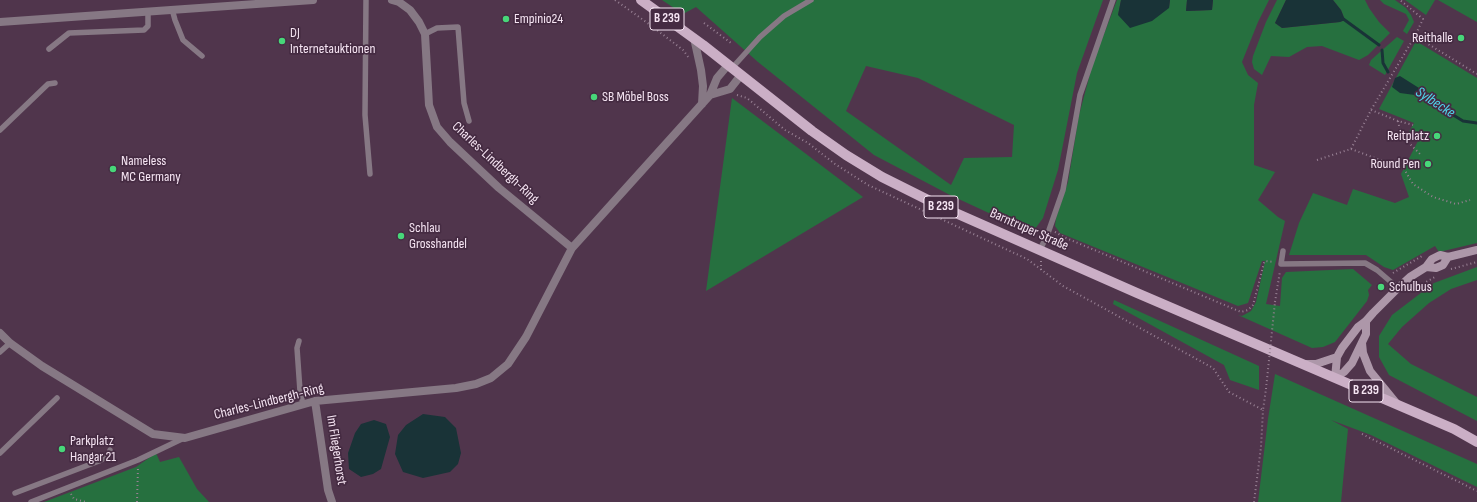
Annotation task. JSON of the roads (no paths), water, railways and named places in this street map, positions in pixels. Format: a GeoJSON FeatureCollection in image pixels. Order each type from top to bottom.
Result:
{"type":"FeatureCollection","features":[{"type":"Feature","properties":{"kind":"main road","name":"Barntruper Straße"},"geometry":{"type":"LineString","coordinates":[[641,0],[694,38],[780,107],[846,156],[882,177],[942,207],[1335,378]]}},
{"type":"Feature","properties":{"kind":"main road"},"geometry":{"type":"LineString","coordinates":[[1335,378],[1337,357],[1342,348],[1358,327],[1366,321],[1410,277],[1426,267],[1432,259],[1440,255],[1448,257],[1477,250]]}},
{"type":"Feature","properties":{"kind":"main road"},"geometry":{"type":"LineString","coordinates":[[1335,378],[1349,367],[1366,334],[1366,321]]}},
{"type":"Feature","properties":{"kind":"main road"},"geometry":{"type":"LineString","coordinates":[[1362,343],[1363,353],[1370,370],[1398,404]]}},
{"type":"Feature","properties":{"kind":"main road"},"geometry":{"type":"LineString","coordinates":[[1301,364],[1316,364],[1337,357]]}},
{"type":"Feature","properties":{"kind":"main road","name":"B 239"},"geometry":{"type":"LineString","coordinates":[[1335,378],[1454,429],[1477,442]]}},
{"type":"Feature","properties":{"kind":"street"},"geometry":{"type":"LineString","coordinates":[[0,22],[313,0]]}},
{"type":"Feature","properties":{"kind":"street","name":"Charles-Lindbergh-Ring"},"geometry":{"type":"LineString","coordinates":[[392,0],[399,2],[410,10],[426,34],[429,105],[437,127],[450,142],[499,188],[572,248]]}},
{"type":"Feature","properties":{"kind":"street"},"geometry":{"type":"LineString","coordinates":[[694,38],[703,86],[702,104]]}},
{"type":"Feature","properties":{"kind":"street","name":"Charles-Lindbergh-Ring"},"geometry":{"type":"LineString","coordinates":[[0,333],[10,343],[42,366],[153,434],[184,438],[315,401],[456,388],[476,384],[491,378],[515,356],[572,248],[710,95],[717,78],[730,67]]}},
{"type":"Feature","properties":{"kind":"street"},"geometry":{"type":"LineString","coordinates":[[710,95],[730,89],[741,75]]}},
{"type":"Feature","properties":{"kind":"street","name":"Im Fliegerhorst"},"geometry":{"type":"LineString","coordinates":[[315,401],[328,490],[332,502]]}},
{"type":"Feature","properties":{"kind":"lane"},"geometry":{"type":"LineString","coordinates":[[366,0],[365,115],[370,174]]}},
{"type":"Feature","properties":{"kind":"lane"},"geometry":{"type":"LineString","coordinates":[[730,67],[760,37],[784,16],[811,0]]}},
{"type":"Feature","properties":{"kind":"lane"},"geometry":{"type":"LineString","coordinates":[[1040,250],[1048,233],[1063,190],[1080,95],[1113,0]]}},
{"type":"Feature","properties":{"kind":"lane"},"geometry":{"type":"LineString","coordinates":[[172,9],[183,40],[202,56]]}},
{"type":"Feature","properties":{"kind":"lane"},"geometry":{"type":"LineString","coordinates":[[49,49],[70,33],[144,30],[148,26],[148,11]]}},
{"type":"Feature","properties":{"kind":"lane"},"geometry":{"type":"LineString","coordinates":[[426,34],[437,28],[458,27],[464,103],[469,121]]}},
{"type":"Feature","properties":{"kind":"lane"},"geometry":{"type":"LineString","coordinates":[[0,130],[48,84],[55,83]]}},
{"type":"Feature","properties":{"kind":"lane"},"geometry":{"type":"LineString","coordinates":[[1283,251],[1281,264],[1365,263],[1387,277],[1398,288]]}},
{"type":"Feature","properties":{"kind":"lane"},"geometry":{"type":"LineString","coordinates":[[299,341],[297,348],[300,391],[303,404]]}},
{"type":"Feature","properties":{"kind":"lane"},"geometry":{"type":"LineString","coordinates":[[0,352],[10,343]]}},
{"type":"Feature","properties":{"kind":"lane"},"geometry":{"type":"LineString","coordinates":[[0,453],[57,398]]}},
{"type":"Feature","properties":{"kind":"lane"},"geometry":{"type":"LineString","coordinates":[[31,502],[138,460],[184,438]]}},
{"type":"Feature","properties":{"kind":"lane"},"geometry":{"type":"LineString","coordinates":[[15,493],[99,461],[108,456],[110,450]]}},
{"type":"Feature","properties":{"kind":"waterway","name":"Sylbecke"},"geometry":{"type":"LineString","coordinates":[[1342,18],[1379,45]]}},
{"type":"Feature","properties":{"kind":"waterway","name":"Sylbecke"},"geometry":{"type":"LineString","coordinates":[[1382,50],[1383,63],[1388,72]]}},
{"type":"Feature","properties":{"kind":"waterway","name":"Sylbecke"},"geometry":{"type":"LineString","coordinates":[[1419,94],[1463,121],[1477,123]]}},
{"type":"Feature","properties":{"kind":"place","name":"Empinio24"},"geometry":{"type":"Point","coordinates":[506,19]}},
{"type":"Feature","properties":{"kind":"place","name":"Reithalle"},"geometry":{"type":"Point","coordinates":[1461,38]}},
{"type":"Feature","properties":{"kind":"place","name":"DJ Internetauktionen"},"geometry":{"type":"Point","coordinates":[282,41]}},
{"type":"Feature","properties":{"kind":"place","name":"SB Möbel Boss"},"geometry":{"type":"Point","coordinates":[594,97]}},
{"type":"Feature","properties":{"kind":"place","name":"Reitplatz"},"geometry":{"type":"Point","coordinates":[1437,136]}},
{"type":"Feature","properties":{"kind":"place","name":"Round Pen"},"geometry":{"type":"Point","coordinates":[1428,164]}},
{"type":"Feature","properties":{"kind":"place","name":"Nameless MC Germany"},"geometry":{"type":"Point","coordinates":[113,169]}},
{"type":"Feature","properties":{"kind":"place","name":"Schlau Grosshandel"},"geometry":{"type":"Point","coordinates":[401,236]}},
{"type":"Feature","properties":{"kind":"place","name":"Schulbus"},"geometry":{"type":"Point","coordinates":[1381,287]}},
{"type":"Feature","properties":{"kind":"place","name":"Parkplatz Hangar 21"},"geometry":{"type":"Point","coordinates":[62,449]}}]}
